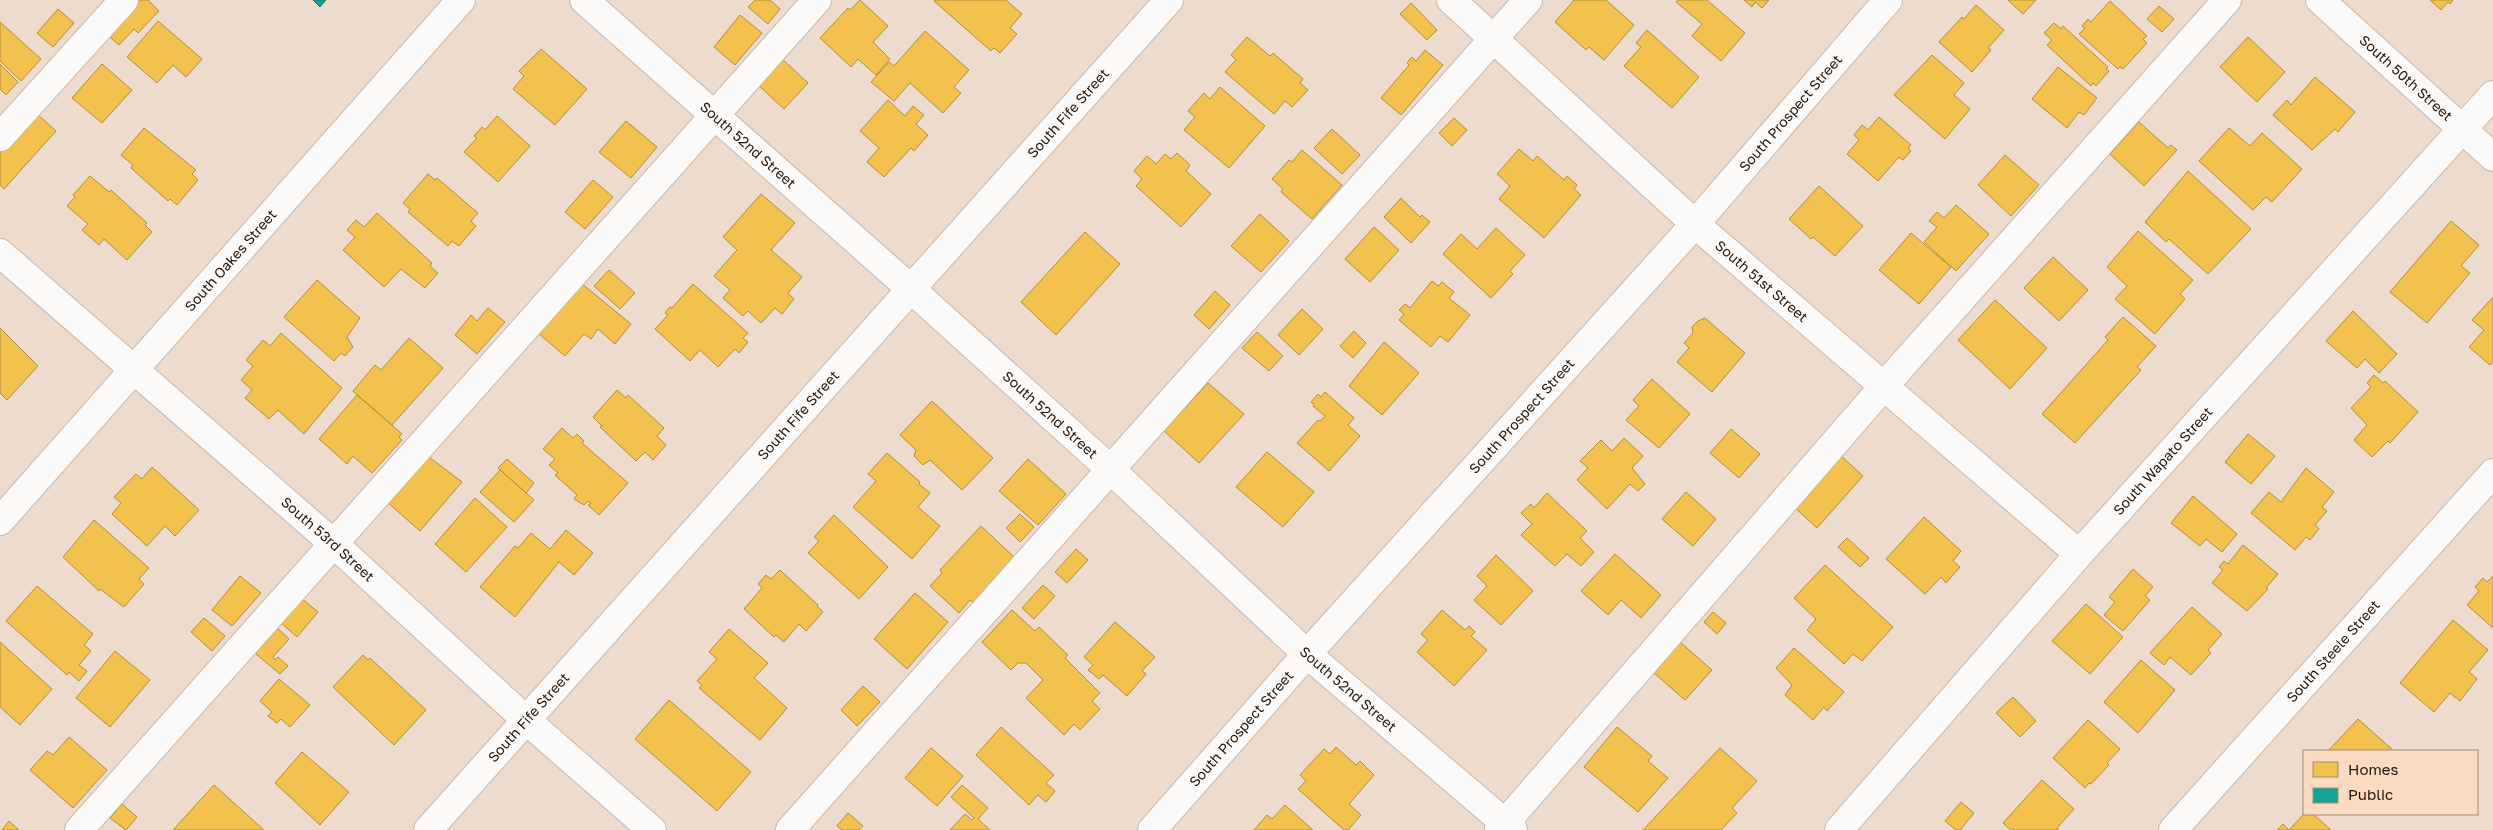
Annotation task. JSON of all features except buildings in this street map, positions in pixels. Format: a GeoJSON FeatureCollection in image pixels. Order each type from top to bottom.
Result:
{"type":"FeatureCollection","features":[{"type":"Feature","properties":{"kind":"street"},"geometry":{"type":"LineString","coordinates":[[0,137],[124,0]]}},
{"type":"Feature","properties":{"kind":"street","name":"South Oakes Street"},"geometry":{"type":"LineString","coordinates":[[0,521],[461,0]]}},
{"type":"Feature","properties":{"kind":"street","name":"South 52nd Street"},"geometry":{"type":"LineString","coordinates":[[584,0],[911,289],[1110,469],[1307,654],[1506,828]]}},
{"type":"Feature","properties":{"kind":"street"},"geometry":{"type":"LineString","coordinates":[[80,830],[817,0]]}},
{"type":"Feature","properties":{"kind":"street","name":"South Fife Street"},"geometry":{"type":"LineString","coordinates":[[428,830],[1169,0]]}},
{"type":"Feature","properties":{"kind":"street","name":"South 51st Street"},"geometry":{"type":"LineString","coordinates":[[1451,0],[1696,224],[2079,554]]}},
{"type":"Feature","properties":{"kind":"street"},"geometry":{"type":"LineString","coordinates":[[790,830],[1528,0]]}},
{"type":"Feature","properties":{"kind":"street","name":"South Prospect Street"},"geometry":{"type":"LineString","coordinates":[[1152,830],[1307,654],[1696,224],[1888,0]]}},
{"type":"Feature","properties":{"kind":"street"},"geometry":{"type":"LineString","coordinates":[[1506,828],[1884,386],[2227,0]]}},
{"type":"Feature","properties":{"kind":"street","name":"South 50th Street"},"geometry":{"type":"LineString","coordinates":[[2320,0],[2493,157]]}},
{"type":"Feature","properties":{"kind":"street","name":"South Wapato Street"},"geometry":{"type":"LineString","coordinates":[[1838,830],[2079,554],[2493,95]]}},
{"type":"Feature","properties":{"kind":"street","name":"South 53rd Street"},"geometry":{"type":"LineString","coordinates":[[0,253],[334,544],[526,720],[652,830]]}},
{"type":"Feature","properties":{"kind":"street","name":"South Steele Street"},"geometry":{"type":"LineString","coordinates":[[2174,830],[2493,473]]}}]}
